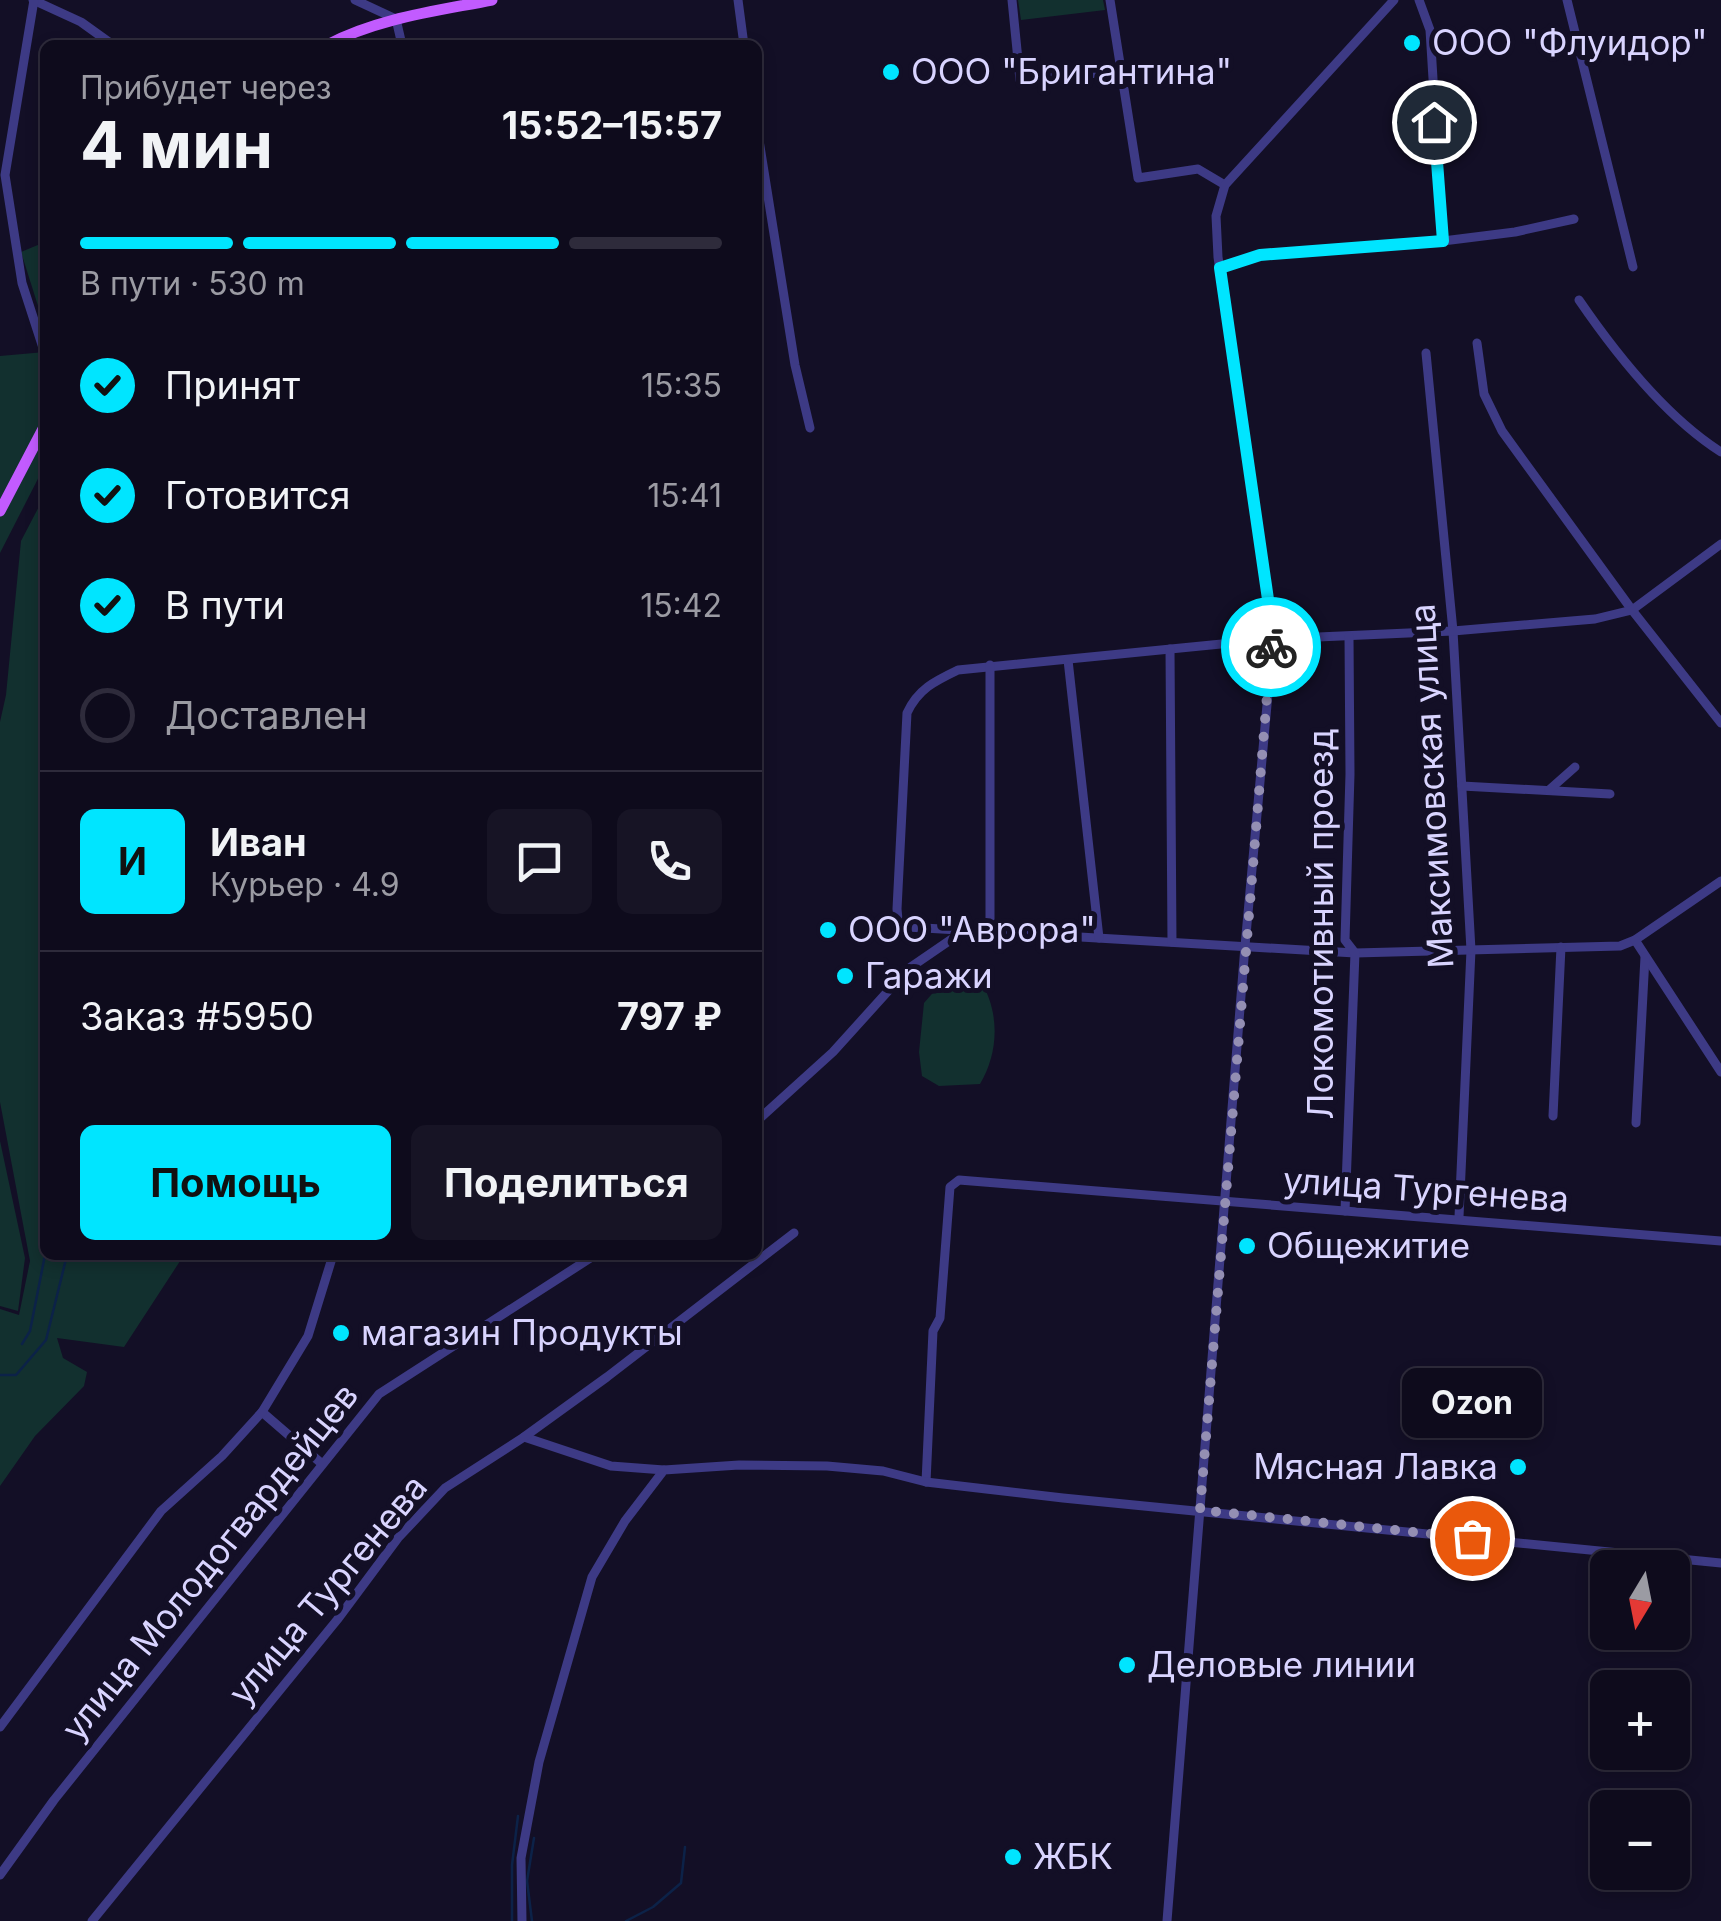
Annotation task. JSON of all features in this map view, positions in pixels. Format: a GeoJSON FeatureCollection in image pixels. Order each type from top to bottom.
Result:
{"type":"FeatureCollection","features":[{"type":"Feature","properties":{"kind":"main road"},"geometry":{"type":"LineString","coordinates":[[337,40],[396,20],[492,0]]}},
{"type":"Feature","properties":{"kind":"main road"},"geometry":{"type":"LineString","coordinates":[[0,511],[40,434]]}},
{"type":"Feature","properties":{"kind":"street"},"geometry":{"type":"LineString","coordinates":[[354,0],[396,20],[401,40]]}},
{"type":"Feature","properties":{"kind":"street"},"geometry":{"type":"LineString","coordinates":[[738,0],[743,40]]}},
{"type":"Feature","properties":{"kind":"street"},"geometry":{"type":"LineString","coordinates":[[1012,0],[1020,80],[1121,71]]}},
{"type":"Feature","properties":{"kind":"street"},"geometry":{"type":"LineString","coordinates":[[1110,0],[1138,178],[1198,169],[1225,184]]}},
{"type":"Feature","properties":{"kind":"street"},"geometry":{"type":"LineString","coordinates":[[1167,1921],[1273,639],[1216,216],[1225,184],[1394,0]]}},
{"type":"Feature","properties":{"kind":"street"},"geometry":{"type":"LineString","coordinates":[[1419,0],[1430,30],[1443,241]]}},
{"type":"Feature","properties":{"kind":"street"},"geometry":{"type":"LineString","coordinates":[[1567,0],[1633,266]]}},
{"type":"Feature","properties":{"kind":"street"},"geometry":{"type":"LineString","coordinates":[[40,339],[22,283],[5,175],[34,1],[81,22],[106,40]]}},
{"type":"Feature","properties":{"kind":"street"},"geometry":{"type":"LineString","coordinates":[[762,159],[795,365],[810,428]]}},
{"type":"Feature","properties":{"kind":"street"},"geometry":{"type":"LineString","coordinates":[[1220,268],[1260,255],[1443,241],[1515,232],[1574,219]]}},
{"type":"Feature","properties":{"kind":"street"},"geometry":{"type":"LineString","coordinates":[[1579,300],[1609,344],[1691,433],[1721,452]]}},
{"type":"Feature","properties":{"kind":"street"},"geometry":{"type":"LineString","coordinates":[[1477,343],[1484,394],[1502,432],[1632,610],[1721,723]]}},
{"type":"Feature","properties":{"kind":"street","name":"Максимовская улица"},"geometry":{"type":"LineString","coordinates":[[1426,354],[1453,631],[1471,950],[1459,1217]]}},
{"type":"Feature","properties":{"kind":"street"},"geometry":{"type":"LineString","coordinates":[[1719,885],[1620,946],[1355,953],[962,932],[908,927],[898,920],[907,714],[914,698],[928,684],[958,670],[1273,639],[1453,631],[1595,619],[1632,610],[1721,544]]}},
{"type":"Feature","properties":{"kind":"street","name":"Локомотивный проезд"},"geometry":{"type":"LineString","coordinates":[[1345,1211],[1355,953],[1345,940],[1349,637]]}},
{"type":"Feature","properties":{"kind":"street"},"geometry":{"type":"LineString","coordinates":[[1170,649],[1172,942]]}},
{"type":"Feature","properties":{"kind":"street"},"geometry":{"type":"LineString","coordinates":[[1068,660],[1099,938]]}},
{"type":"Feature","properties":{"kind":"street"},"geometry":{"type":"LineString","coordinates":[[990,664],[990,932]]}},
{"type":"Feature","properties":{"kind":"street"},"geometry":{"type":"LineString","coordinates":[[1549,790],[1575,767]]}},
{"type":"Feature","properties":{"kind":"street"},"geometry":{"type":"LineString","coordinates":[[1462,786],[1610,794]]}},
{"type":"Feature","properties":{"kind":"street"},"geometry":{"type":"LineString","coordinates":[[762,1116],[833,1052],[908,969],[962,932]]}},
{"type":"Feature","properties":{"kind":"street"},"geometry":{"type":"LineString","coordinates":[[1635,940],[1721,1072]]}},
{"type":"Feature","properties":{"kind":"street"},"geometry":{"type":"LineString","coordinates":[[1553,1116],[1560,947]]}},
{"type":"Feature","properties":{"kind":"street"},"geometry":{"type":"LineString","coordinates":[[1636,1123],[1645,957]]}},
{"type":"Feature","properties":{"kind":"street","name":"улица Тургенева"},"geometry":{"type":"LineString","coordinates":[[926,1482],[933,1330],[940,1318],[950,1186],[959,1180],[1721,1240]]}},
{"type":"Feature","properties":{"kind":"street","name":"улица Тургенева"},"geometry":{"type":"LineString","coordinates":[[762,1257],[794,1233]]}},
{"type":"Feature","properties":{"kind":"street"},"geometry":{"type":"LineString","coordinates":[[0,1727],[161,1511],[222,1456],[262,1412],[308,1336],[331,1260]]}},
{"type":"Feature","properties":{"kind":"street","name":"улица Молодогвардейцев"},"geometry":{"type":"LineString","coordinates":[[0,1874],[54,1800],[379,1394],[588,1260]]}},
{"type":"Feature","properties":{"kind":"street","name":"улица Тургенева"},"geometry":{"type":"LineString","coordinates":[[92,1921],[337,1620],[398,1538],[445,1488],[524,1437],[758,1260]]}},
{"type":"Feature","properties":{"kind":"street"},"geometry":{"type":"LineString","coordinates":[[262,1412],[321,1462]]}},
{"type":"Feature","properties":{"kind":"street"},"geometry":{"type":"LineString","coordinates":[[524,1437],[610,1466],[664,1470],[739,1465],[827,1466],[883,1471],[926,1482],[1721,1563]]}},
{"type":"Feature","properties":{"kind":"street"},"geometry":{"type":"LineString","coordinates":[[522,1921],[521,1858],[538,1762],[592,1577],[626,1521],[664,1470]]}},
{"type":"Feature","properties":{"kind":"green space"},"geometry":{"type":"Polygon","coordinates":[[[1018,0],[1103,0],[1105,10],[1021,20],[1018,0]]]}},
{"type":"Feature","properties":{"kind":"green space"},"geometry":{"type":"Polygon","coordinates":[[[40,244],[40,312],[21,252],[40,244]]]}},
{"type":"Feature","properties":{"kind":"green space"},"geometry":{"type":"Polygon","coordinates":[[[40,352],[40,475],[0,553],[0,356],[40,352]]]}},
{"type":"Feature","properties":{"kind":"green space"},"geometry":{"type":"Polygon","coordinates":[[[40,505],[40,1260],[181,1260],[124,1347],[57,1338],[63,1358],[87,1372],[84,1386],[35,1436],[0,1486],[0,1309],[19,1315],[30,1261],[0,1102],[0,722],[21,541],[40,505]]]}},
{"type":"Feature","properties":{"kind":"green space"},"geometry":{"type":"Polygon","coordinates":[[[945,979],[980,980],[987,992],[995,1032],[991,1059],[980,1084],[939,1086],[922,1076],[919,1052],[924,1003],[945,979]]]}},
{"type":"Feature","properties":{"kind":"green space"},"geometry":{"type":"Polygon","coordinates":[[[0,1141],[25,1258],[18,1311],[0,1306],[0,1141]]]}},
{"type":"Feature","properties":{"kind":"waterway"},"geometry":{"type":"LineString","coordinates":[[22,1344],[30,1331],[44,1260]]}},
{"type":"Feature","properties":{"kind":"waterway"},"geometry":{"type":"LineString","coordinates":[[0,1375],[16,1375],[46,1340],[66,1260]]}},
{"type":"Feature","properties":{"kind":"waterway"},"geometry":{"type":"LineString","coordinates":[[512,1921],[512,1865],[518,1816]]}},
{"type":"Feature","properties":{"kind":"waterway"},"geometry":{"type":"LineString","coordinates":[[532,1921],[527,1881],[534,1838]]}},
{"type":"Feature","properties":{"kind":"waterway"},"geometry":{"type":"LineString","coordinates":[[626,1921],[653,1907],[681,1883],[685,1847]]}},
{"type":"Feature","properties":{"kind":"way so far"},"geometry":{"type":"LineString","coordinates":[[1271,647],[1200,1510],[1472,1538]]}},
{"type":"Feature","properties":{"kind":"place","name":"ООО \"Флуидор\""},"geometry":{"type":"Point","coordinates":[1412,43]}},
{"type":"Feature","properties":{"kind":"place","name":"ООО \"Бригантина\""},"geometry":{"type":"Point","coordinates":[891,72]}},
{"type":"Feature","properties":{"kind":"place","name":"ООО \"Аврора\""},"geometry":{"type":"Point","coordinates":[828,930]}},
{"type":"Feature","properties":{"kind":"place","name":"Гаражи"},"geometry":{"type":"Point","coordinates":[845,976]}},
{"type":"Feature","properties":{"kind":"place","name":"Общежитие"},"geometry":{"type":"Point","coordinates":[1247,1246]}},
{"type":"Feature","properties":{"kind":"place","name":"магазин Продукты"},"geometry":{"type":"Point","coordinates":[341,1333]}},
{"type":"Feature","properties":{"kind":"place","name":"Мясная Лавка"},"geometry":{"type":"Point","coordinates":[1518,1467]}},
{"type":"Feature","properties":{"kind":"place","name":"Ozon"},"geometry":{"type":"Point","coordinates":[1472,1538]}},
{"type":"Feature","properties":{"kind":"place","name":"Деловые линии"},"geometry":{"type":"Point","coordinates":[1127,1665]}},
{"type":"Feature","properties":{"kind":"place","name":"ЖБК"},"geometry":{"type":"Point","coordinates":[1013,1857]}},
{"type":"Feature","properties":{"kind":"route"},"geometry":{"type":"LineString","coordinates":[[1271,647],[1272,627],[1220,268],[1260,255],[1443,241],[1434,122]]}}]}
